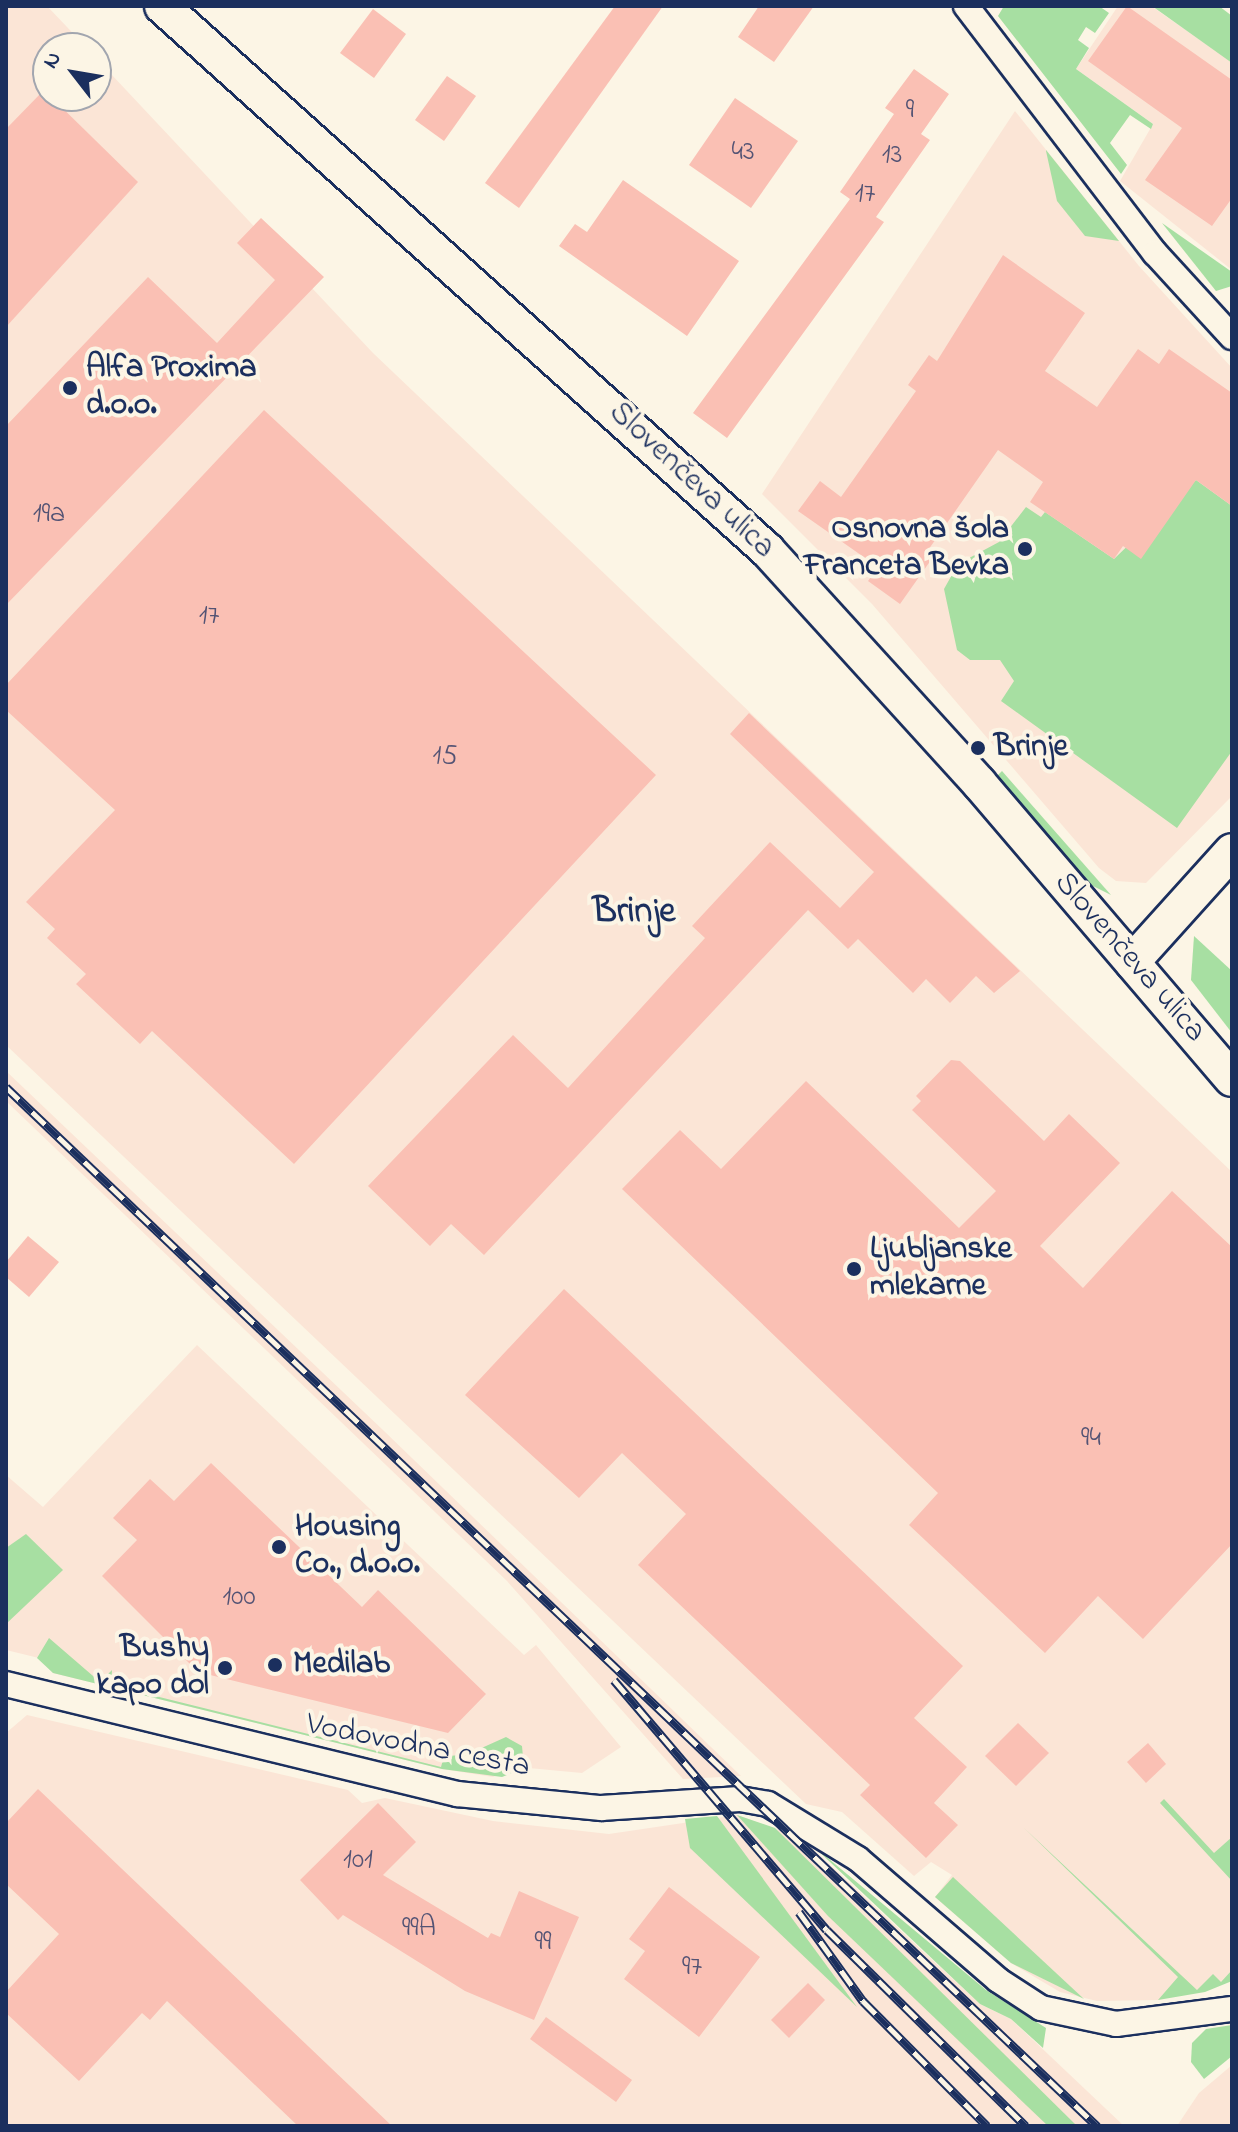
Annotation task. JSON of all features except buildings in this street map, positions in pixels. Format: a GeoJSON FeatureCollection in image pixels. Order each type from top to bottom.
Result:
{"type":"FeatureCollection","features":[{"type":"Feature","properties":{"kind":"street","name":"Slovenčeva ulica"},"geometry":{"type":"LineString","coordinates":[[162,6],[767,550],[1232,1079]]}},
{"type":"Feature","properties":{"kind":"street"},"geometry":{"type":"LineString","coordinates":[[966,6],[1155,253],[1227,321]]}},
{"type":"Feature","properties":{"kind":"street"},"geometry":{"type":"LineString","coordinates":[[1132,962],[1232,851]]}},
{"type":"Feature","properties":{"kind":"street","name":"Vodovodna cesta"},"geometry":{"type":"LineString","coordinates":[[6,1684],[457,1794],[613,1808],[740,1799],[768,1804],[858,1859],[998,1980],[1041,2008],[1116,2024],[1232,2009]]}},
{"type":"Feature","properties":{"kind":"shaded area"},"geometry":{"type":"Polygon","coordinates":[[[6,6],[47,6],[72,32],[32,32],[32,112],[112,112],[112,75],[373,353],[1232,1172],[1232,1981],[1158,2000],[1097,2001],[1060,1992],[1011,1963],[935,1897],[952,1875],[931,1862],[914,1876],[842,1812],[806,1804],[6,1045],[6,6]]]}},
{"type":"Feature","properties":{"kind":"shaded area"},"geometry":{"type":"Polygon","coordinates":[[[1118,6],[1151,6],[1232,62],[1232,270],[1120,181],[1153,124],[1076,69],[1118,6]]]}},
{"type":"Feature","properties":{"kind":"shaded area","name":"Osnovna šola Franceta Bevka"},"geometry":{"type":"Polygon","coordinates":[[[1015,111],[1139,266],[1232,368],[1232,796],[1146,883],[1116,881],[1099,868],[872,604],[762,494],[1015,111]]]}},
{"type":"Feature","properties":{"kind":"shaded area"},"geometry":{"type":"Polygon","coordinates":[[[6,1071],[741,1776],[683,1779],[507,1581],[6,1101],[6,1071]]]}},
{"type":"Feature","properties":{"kind":"shaded area"},"geometry":{"type":"Polygon","coordinates":[[[197,1345],[524,1655],[536,1645],[621,1747],[582,1773],[518,1767],[493,1777],[442,1769],[53,1673],[43,1659],[6,1650],[6,1475],[43,1507],[197,1345]]]}},
{"type":"Feature","properties":{"kind":"shaded area"},"geometry":{"type":"Polygon","coordinates":[[[27,1715],[348,1790],[362,1803],[385,1798],[493,1821],[609,1834],[737,1815],[801,1838],[980,2004],[1011,2019],[1124,2126],[6,2126],[6,1733],[27,1715]]]}},
{"type":"Feature","properties":{"kind":"shaded area"},"geometry":{"type":"Polygon","coordinates":[[[1232,2065],[1232,2126],[1177,2126],[1199,2093],[1232,2065]]]}},
{"type":"Feature","properties":{"kind":"green space"},"geometry":{"type":"Polygon","coordinates":[[[1004,6],[1099,6],[1109,13],[1095,33],[1086,27],[1078,40],[1089,48],[1076,69],[1153,124],[1151,129],[1130,115],[1110,143],[1127,165],[1121,174],[998,16],[1004,6]]]}},
{"type":"Feature","properties":{"kind":"green space"},"geometry":{"type":"Polygon","coordinates":[[[1152,6],[1219,6],[1232,16],[1232,63],[1152,6]]]}},
{"type":"Feature","properties":{"kind":"green space"},"geometry":{"type":"Polygon","coordinates":[[[1046,150],[1119,241],[1085,236],[1057,201],[1046,150]]]}},
{"type":"Feature","properties":{"kind":"green space"},"geometry":{"type":"Polygon","coordinates":[[[1162,223],[1232,272],[1232,286],[1216,291],[1162,223]]]}},
{"type":"Feature","properties":{"kind":"green space"},"geometry":{"type":"Polygon","coordinates":[[[1196,480],[1232,506],[1232,751],[1177,828],[1001,701],[1014,681],[1000,660],[970,660],[957,650],[944,589],[958,564],[999,542],[1026,507],[1041,517],[1045,512],[1114,559],[1196,480]]]}},
{"type":"Feature","properties":{"kind":"green space"},"geometry":{"type":"Polygon","coordinates":[[[1002,771],[1111,895],[1091,885],[996,777],[1002,771]]]}},
{"type":"Feature","properties":{"kind":"green space"},"geometry":{"type":"Polygon","coordinates":[[[1194,936],[1232,971],[1232,1033],[1191,980],[1194,936]]]}},
{"type":"Feature","properties":{"kind":"green space"},"geometry":{"type":"Polygon","coordinates":[[[26,1534],[63,1570],[6,1624],[6,1548],[26,1534]]]}},
{"type":"Feature","properties":{"kind":"green space"},"geometry":{"type":"Polygon","coordinates":[[[49,1638],[100,1682],[112,1670],[111,1685],[441,1767],[444,1756],[466,1755],[506,1737],[522,1746],[524,1768],[502,1777],[442,1769],[53,1673],[37,1658],[49,1638]]]}},
{"type":"Feature","properties":{"kind":"green space"},"geometry":{"type":"Polygon","coordinates":[[[1164,1799],[1214,1853],[1232,1837],[1232,1881],[1160,1803],[1164,1799]]]}},
{"type":"Feature","properties":{"kind":"green space"},"geometry":{"type":"Polygon","coordinates":[[[737,1815],[775,1828],[1077,2126],[1048,2126],[828,1916],[737,1815]]]}},
{"type":"Feature","properties":{"kind":"green space"},"geometry":{"type":"Polygon","coordinates":[[[717,1816],[857,2007],[690,1848],[685,1819],[717,1816]]]}},
{"type":"Feature","properties":{"kind":"green space"},"geometry":{"type":"Polygon","coordinates":[[[1023,1827],[1197,1990],[1213,1974],[1221,1982],[1232,1970],[1232,1981],[1205,1992],[1158,2000],[1178,1977],[1023,1827]]]}},
{"type":"Feature","properties":{"kind":"green space"},"geometry":{"type":"Polygon","coordinates":[[[811,1844],[986,1990],[1046,2028],[1043,2048],[1011,2019],[980,2004],[811,1844]]]}},
{"type":"Feature","properties":{"kind":"green space"},"geometry":{"type":"Polygon","coordinates":[[[953,1877],[1084,1999],[1011,1963],[935,1897],[953,1877]]]}},
{"type":"Feature","properties":{"kind":"green space"},"geometry":{"type":"Polygon","coordinates":[[[1232,2025],[1232,2056],[1204,2079],[1191,2062],[1192,2043],[1206,2029],[1232,2025]]]}},
{"type":"Feature","properties":{"kind":"railway"},"geometry":{"type":"LineString","coordinates":[[6,1087],[1097,2126]]}},
{"type":"Feature","properties":{"kind":"railway"},"geometry":{"type":"LineString","coordinates":[[614,1680],[827,1930],[1026,2126]]}},
{"type":"Feature","properties":{"kind":"railway"},"geometry":{"type":"LineString","coordinates":[[799,1912],[863,2001],[987,2126]]}},
{"type":"Feature","properties":{"kind":"place","name":"Alfa Proxima d.o.o."},"geometry":{"type":"Point","coordinates":[70,388]}},
{"type":"Feature","properties":{"kind":"place","name":"Osnovna šola Franceta Bevka"},"geometry":{"type":"Point","coordinates":[1025,549]}},
{"type":"Feature","properties":{"kind":"place","name":"Brinje"},"geometry":{"type":"Point","coordinates":[978,748]}},
{"type":"Feature","properties":{"kind":"place","name":"Ljubljanske mlekarne"},"geometry":{"type":"Point","coordinates":[854,1269]}},
{"type":"Feature","properties":{"kind":"place","name":"Housing Co., d.o.o."},"geometry":{"type":"Point","coordinates":[279,1547]}},
{"type":"Feature","properties":{"kind":"place","name":"Medilab"},"geometry":{"type":"Point","coordinates":[275,1665]}},
{"type":"Feature","properties":{"kind":"place","name":"Bushy kapo dol"},"geometry":{"type":"Point","coordinates":[225,1668]}},
{"type":"Feature","properties":{"kind":"district","name":"Brinje"},"geometry":{"type":"Point","coordinates":[634,913]}}]}
